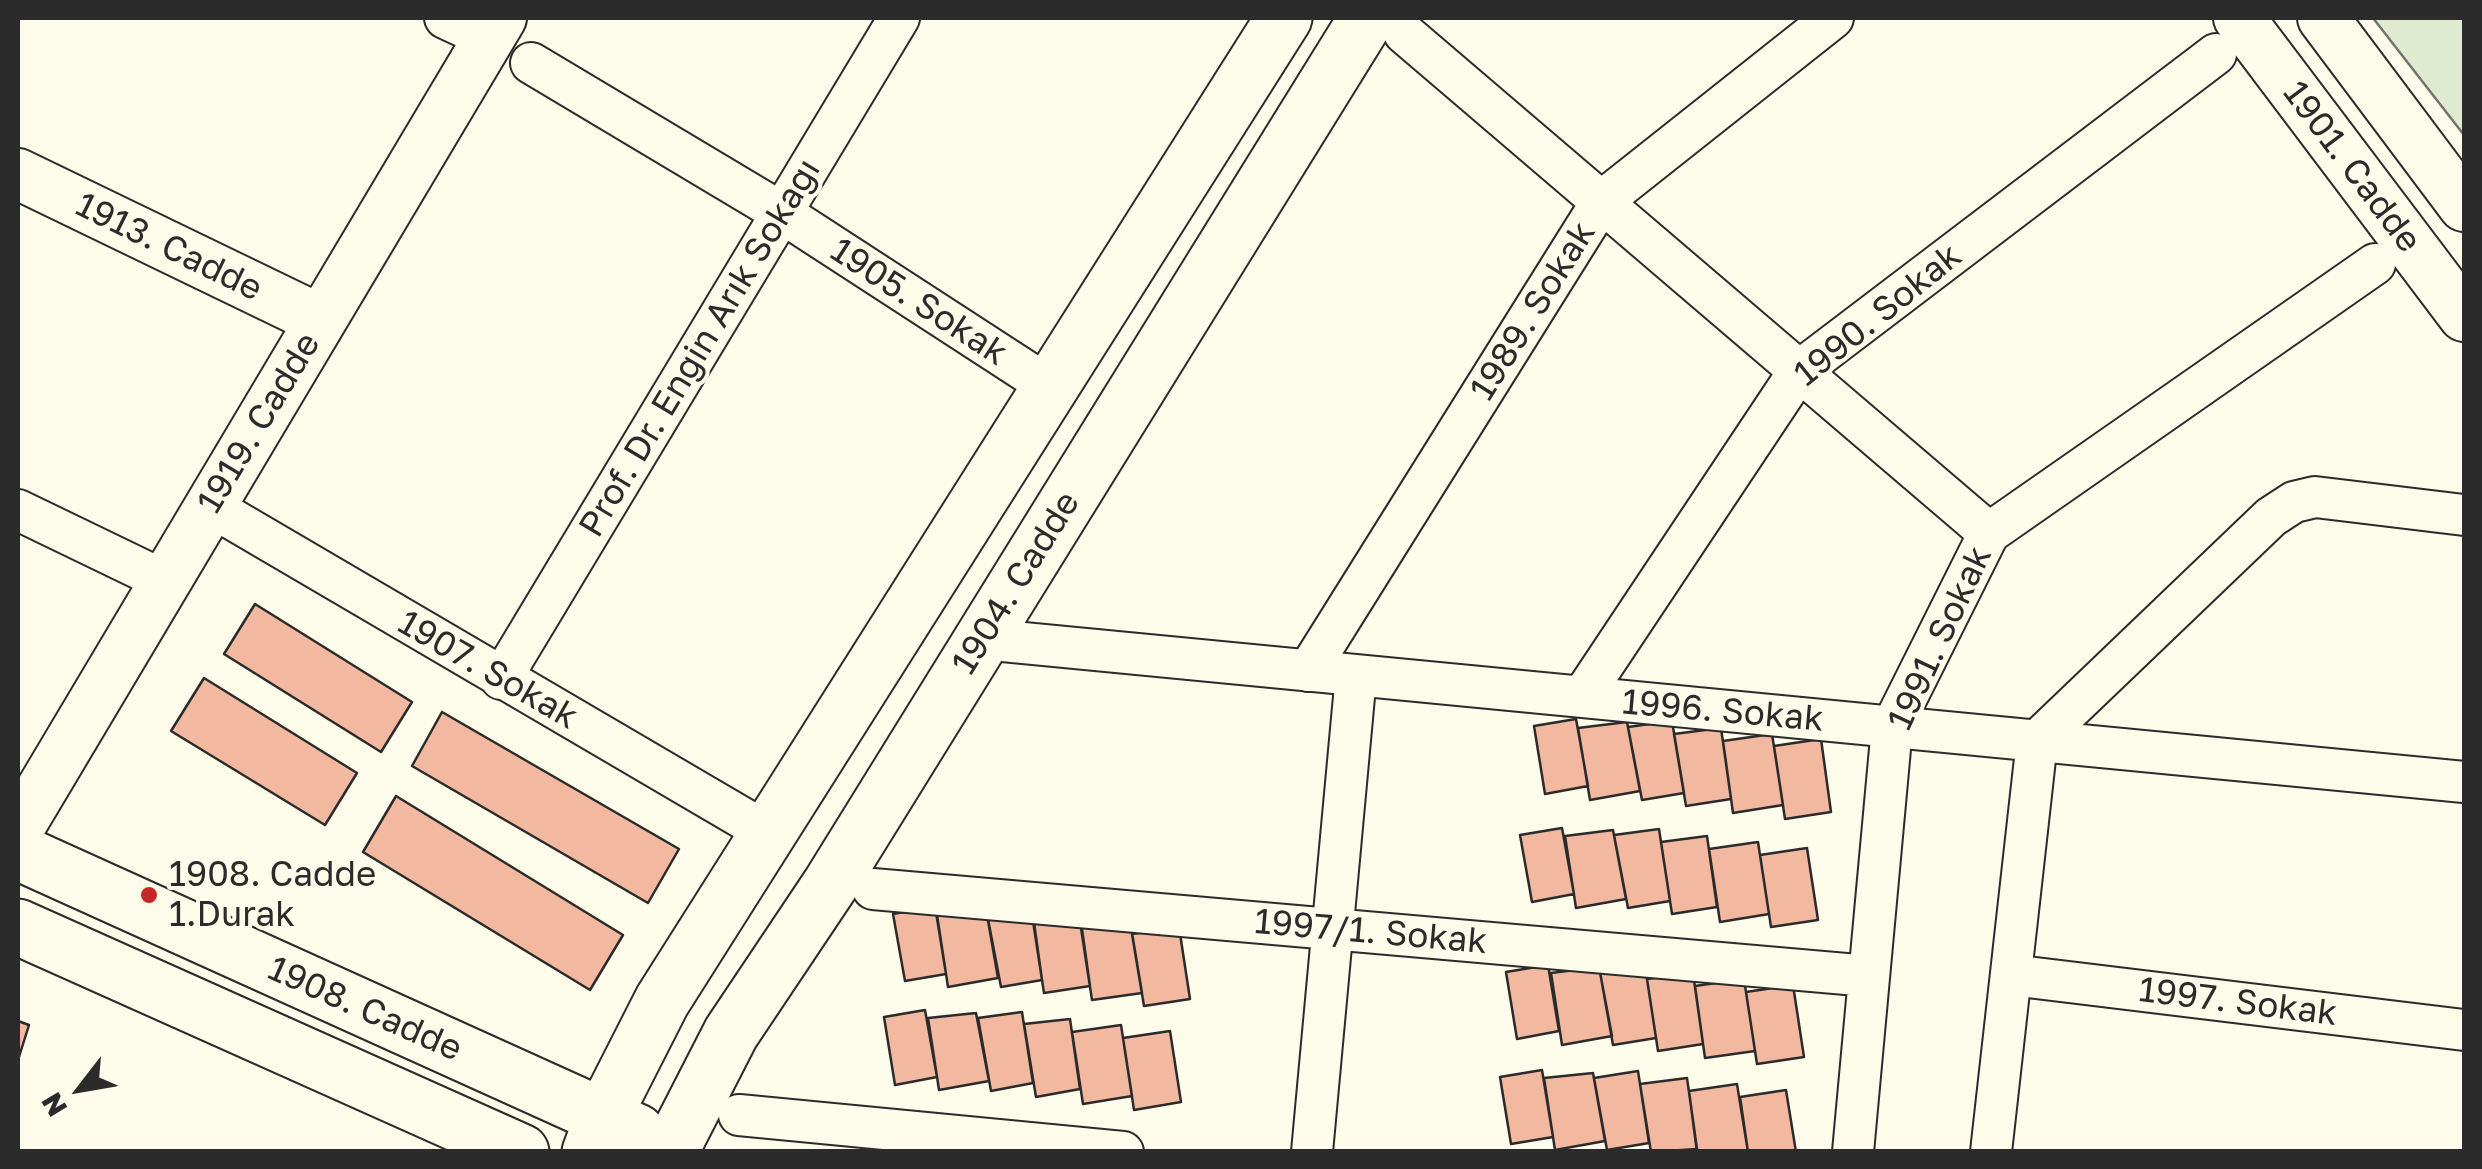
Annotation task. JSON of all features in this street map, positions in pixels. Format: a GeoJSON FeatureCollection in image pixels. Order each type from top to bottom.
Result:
{"type":"FeatureCollection","features":[{"type":"Feature","properties":{"kind":"main road"},"geometry":{"type":"LineString","coordinates":[[596,1134],[662,1002],[1284,18]]}},
{"type":"Feature","properties":{"kind":"main road","name":"1904. Cadde"},"geometry":{"type":"LineString","coordinates":[[671,1149],[731,1032],[830,886],[982,639],[1386,26]]}},
{"type":"Feature","properties":{"kind":"main road","name":"1908. Cadde"},"geometry":{"type":"LineString","coordinates":[[18,852],[596,1134],[671,1149]]}},
{"type":"Feature","properties":{"kind":"main road","name":"1908. Cadde"},"geometry":{"type":"LineString","coordinates":[[18,927],[521,1152]]}},
{"type":"Feature","properties":{"kind":"street","name":"Prof. Dr. Engin Arık Sokağı"},"geometry":{"type":"LineString","coordinates":[[501,678],[899,18]]}},
{"type":"Feature","properties":{"kind":"street","name":"1989. Sokak"},"geometry":{"type":"LineString","coordinates":[[1308,671],[1602,202],[1833,18]]}},
{"type":"Feature","properties":{"kind":"street","name":"1901. Cadde"},"geometry":{"type":"LineString","coordinates":[[2322,18],[2464,206]]}},
{"type":"Feature","properties":{"kind":"street","name":"1919. Cadde"},"geometry":{"type":"LineString","coordinates":[[18,829],[320,320],[478,24]]}},
{"type":"Feature","properties":{"kind":"street"},"geometry":{"type":"LineString","coordinates":[[1386,26],[1602,202],[1989,533]]}},
{"type":"Feature","properties":{"kind":"street","name":"1901. Cadde"},"geometry":{"type":"LineString","coordinates":[[2227,36],[2464,316]]}},
{"type":"Feature","properties":{"kind":"street","name":"1990. Sokak"},"geometry":{"type":"LineString","coordinates":[[1582,697],[1799,371],[2227,36]]}},
{"type":"Feature","properties":{"kind":"street","name":"1905. Sokak"},"geometry":{"type":"LineString","coordinates":[[531,63],[782,213],[1050,387]]}},
{"type":"Feature","properties":{"kind":"street","name":"1913. Cadde"},"geometry":{"type":"LineString","coordinates":[[18,174],[320,320]]}},
{"type":"Feature","properties":{"kind":"street","name":"1991. Sokak"},"geometry":{"type":"LineString","coordinates":[[1853,1152],[1892,727],[1989,533],[2375,264]]}},
{"type":"Feature","properties":{"kind":"street"},"geometry":{"type":"LineString","coordinates":[[1991,1152],[2037,741],[2272,517],[2294,502],[2315,498],[2464,515]]}},
{"type":"Feature","properties":{"kind":"street","name":"1907. Sokak"},"geometry":{"type":"LineString","coordinates":[[210,506],[768,833]]}},
{"type":"Feature","properties":{"kind":"street"},"geometry":{"type":"LineString","coordinates":[[18,510],[165,581]]}},
{"type":"Feature","properties":{"kind":"street","name":"1996. Sokak"},"geometry":{"type":"LineString","coordinates":[[982,639],[2464,782]]}},
{"type":"Feature","properties":{"kind":"street"},"geometry":{"type":"LineString","coordinates":[[1312,1152],[1356,675]]}},
{"type":"Feature","properties":{"kind":"street","name":"1997/1. Sokak"},"geometry":{"type":"LineString","coordinates":[[873,889],[1869,976]]}},
{"type":"Feature","properties":{"kind":"street","name":"1997. Sokak"},"geometry":{"type":"LineString","coordinates":[[2010,975],[2464,1030]]}},
{"type":"Feature","properties":{"kind":"street"},"geometry":{"type":"LineString","coordinates":[[739,1115],[1123,1152]]}},
{"type":"Feature","properties":{"kind":"green space"},"geometry":{"type":"Polygon","coordinates":[[[2373,18],[2464,18],[2464,135],[2373,18]]]}},
{"type":"Feature","properties":{"kind":"building"},"geometry":{"type":"Polygon","coordinates":[[[255,604],[412,702],[381,752],[224,654],[255,604]]]}},
{"type":"Feature","properties":{"kind":"building"},"geometry":{"type":"Polygon","coordinates":[[[204,678],[357,773],[325,825],[171,731],[204,678]]]}},
{"type":"Feature","properties":{"kind":"building"},"geometry":{"type":"Polygon","coordinates":[[[442,712],[679,849],[648,903],[412,766],[442,712]]]}},
{"type":"Feature","properties":{"kind":"building"},"geometry":{"type":"Polygon","coordinates":[[[1576,719],[1588,786],[1545,794],[1534,726],[1576,719]]]}},
{"type":"Feature","properties":{"kind":"building"},"geometry":{"type":"Polygon","coordinates":[[[1672,721],[1684,793],[1642,800],[1628,727],[1672,721]]]}},
{"type":"Feature","properties":{"kind":"building"},"geometry":{"type":"Polygon","coordinates":[[[1627,722],[1640,791],[1590,800],[1578,728],[1627,722]]]}},
{"type":"Feature","properties":{"kind":"building"},"geometry":{"type":"Polygon","coordinates":[[[1721,728],[1731,799],[1686,806],[1674,734],[1721,728]]]}},
{"type":"Feature","properties":{"kind":"building"},"geometry":{"type":"Polygon","coordinates":[[[1772,734],[1783,805],[1733,813],[1723,741],[1772,734]]]}},
{"type":"Feature","properties":{"kind":"building"},"geometry":{"type":"Polygon","coordinates":[[[1821,739],[1831,812],[1785,819],[1774,746],[1821,739]]]}},
{"type":"Feature","properties":{"kind":"building"},"geometry":{"type":"Polygon","coordinates":[[[396,796],[623,935],[590,990],[363,852],[396,796]]]}},
{"type":"Feature","properties":{"kind":"building"},"geometry":{"type":"Polygon","coordinates":[[[1562,828],[1574,894],[1532,902],[1520,835],[1562,828]]]}},
{"type":"Feature","properties":{"kind":"building"},"geometry":{"type":"Polygon","coordinates":[[[1659,829],[1670,901],[1628,908],[1614,835],[1659,829]]]}},
{"type":"Feature","properties":{"kind":"building"},"geometry":{"type":"Polygon","coordinates":[[[1613,830],[1626,899],[1576,908],[1565,836],[1613,830]]]}},
{"type":"Feature","properties":{"kind":"building"},"geometry":{"type":"Polygon","coordinates":[[[1707,836],[1717,907],[1672,914],[1661,842],[1707,836]]]}},
{"type":"Feature","properties":{"kind":"building"},"geometry":{"type":"Polygon","coordinates":[[[1758,842],[1769,914],[1720,922],[1709,849],[1758,842]]]}},
{"type":"Feature","properties":{"kind":"building"},"geometry":{"type":"Polygon","coordinates":[[[1807,848],[1818,920],[1771,927],[1760,855],[1807,848]]]}},
{"type":"Feature","properties":{"kind":"building"},"geometry":{"type":"Polygon","coordinates":[[[935,906],[946,974],[905,981],[893,914],[935,906]]]}},
{"type":"Feature","properties":{"kind":"building"},"geometry":{"type":"Polygon","coordinates":[[[1032,908],[1042,980],[1001,987],[987,914],[1032,908]]]}},
{"type":"Feature","properties":{"kind":"building"},"geometry":{"type":"Polygon","coordinates":[[[986,909],[998,978],[948,987],[937,915],[986,909]]]}},
{"type":"Feature","properties":{"kind":"building"},"geometry":{"type":"Polygon","coordinates":[[[1080,915],[1090,986],[1044,993],[1033,921],[1080,915]]]}},
{"type":"Feature","properties":{"kind":"building"},"geometry":{"type":"Polygon","coordinates":[[[1130,921],[1142,993],[1092,1000],[1081,928],[1130,921]]]}},
{"type":"Feature","properties":{"kind":"building"},"geometry":{"type":"Polygon","coordinates":[[[1179,927],[1190,999],[1144,1006],[1132,934],[1179,927]]]}},
{"type":"Feature","properties":{"kind":"building"},"geometry":{"type":"Polygon","coordinates":[[[1548,965],[1559,1031],[1517,1039],[1506,972],[1548,965]]]}},
{"type":"Feature","properties":{"kind":"building"},"geometry":{"type":"Polygon","coordinates":[[[1645,966],[1656,1038],[1613,1045],[1600,972],[1645,966]]]}},
{"type":"Feature","properties":{"kind":"building"},"geometry":{"type":"Polygon","coordinates":[[[1599,967],[1612,1036],[1562,1045],[1551,973],[1599,967]]]}},
{"type":"Feature","properties":{"kind":"building"},"geometry":{"type":"Polygon","coordinates":[[[1693,973],[1703,1044],[1658,1051],[1647,979],[1693,973]]]}},
{"type":"Feature","properties":{"kind":"building"},"geometry":{"type":"Polygon","coordinates":[[[1744,979],[1755,1051],[1705,1058],[1695,986],[1744,979]]]}},
{"type":"Feature","properties":{"kind":"building"},"geometry":{"type":"Polygon","coordinates":[[[1793,985],[1804,1057],[1757,1064],[1746,992],[1793,985]]]}},
{"type":"Feature","properties":{"kind":"building"},"geometry":{"type":"Polygon","coordinates":[[[925,1010],[937,1077],[895,1085],[884,1017],[925,1010]]]}},
{"type":"Feature","properties":{"kind":"building"},"geometry":{"type":"Polygon","coordinates":[[[1022,1012],[1033,1083],[991,1091],[978,1018],[1022,1012]]]}},
{"type":"Feature","properties":{"kind":"building"},"geometry":{"type":"Polygon","coordinates":[[[976,1013],[989,1081],[939,1090],[928,1018],[976,1013]]]}},
{"type":"Feature","properties":{"kind":"building"},"geometry":{"type":"Polygon","coordinates":[[[1070,1019],[1080,1089],[1036,1097],[1024,1024],[1070,1019]]]}},
{"type":"Feature","properties":{"kind":"building"},"geometry":{"type":"Polygon","coordinates":[[[18,1021],[29,1025],[18,1060],[18,1021]]]}},
{"type":"Feature","properties":{"kind":"building"},"geometry":{"type":"Polygon","coordinates":[[[1121,1025],[1132,1096],[1083,1104],[1072,1032],[1121,1025]]]}},
{"type":"Feature","properties":{"kind":"building"},"geometry":{"type":"Polygon","coordinates":[[[1170,1031],[1181,1102],[1134,1110],[1123,1038],[1170,1031]]]}},
{"type":"Feature","properties":{"kind":"building"},"geometry":{"type":"Polygon","coordinates":[[[1542,1070],[1553,1137],[1511,1144],[1500,1077],[1542,1070]]]}},
{"type":"Feature","properties":{"kind":"building"},"geometry":{"type":"Polygon","coordinates":[[[1638,1071],[1649,1143],[1607,1150],[1594,1078],[1638,1071]]]}},
{"type":"Feature","properties":{"kind":"building"},"geometry":{"type":"Polygon","coordinates":[[[1593,1073],[1605,1141],[1555,1150],[1544,1078],[1593,1073]]]}},
{"type":"Feature","properties":{"kind":"building"},"geometry":{"type":"Polygon","coordinates":[[[1687,1078],[1697,1149],[1651,1152],[1640,1084],[1687,1078]]]}},
{"type":"Feature","properties":{"kind":"building"},"geometry":{"type":"Polygon","coordinates":[[[1737,1084],[1748,1152],[1697,1152],[1689,1091],[1737,1084]]]}},
{"type":"Feature","properties":{"kind":"building"},"geometry":{"type":"Polygon","coordinates":[[[1786,1090],[1796,1152],[1748,1152],[1740,1097],[1786,1090]]]}},
{"type":"Feature","properties":{"kind":"place","name":"1908. Cadde 1.Durak"},"geometry":{"type":"Point","coordinates":[149,895]}}]}
